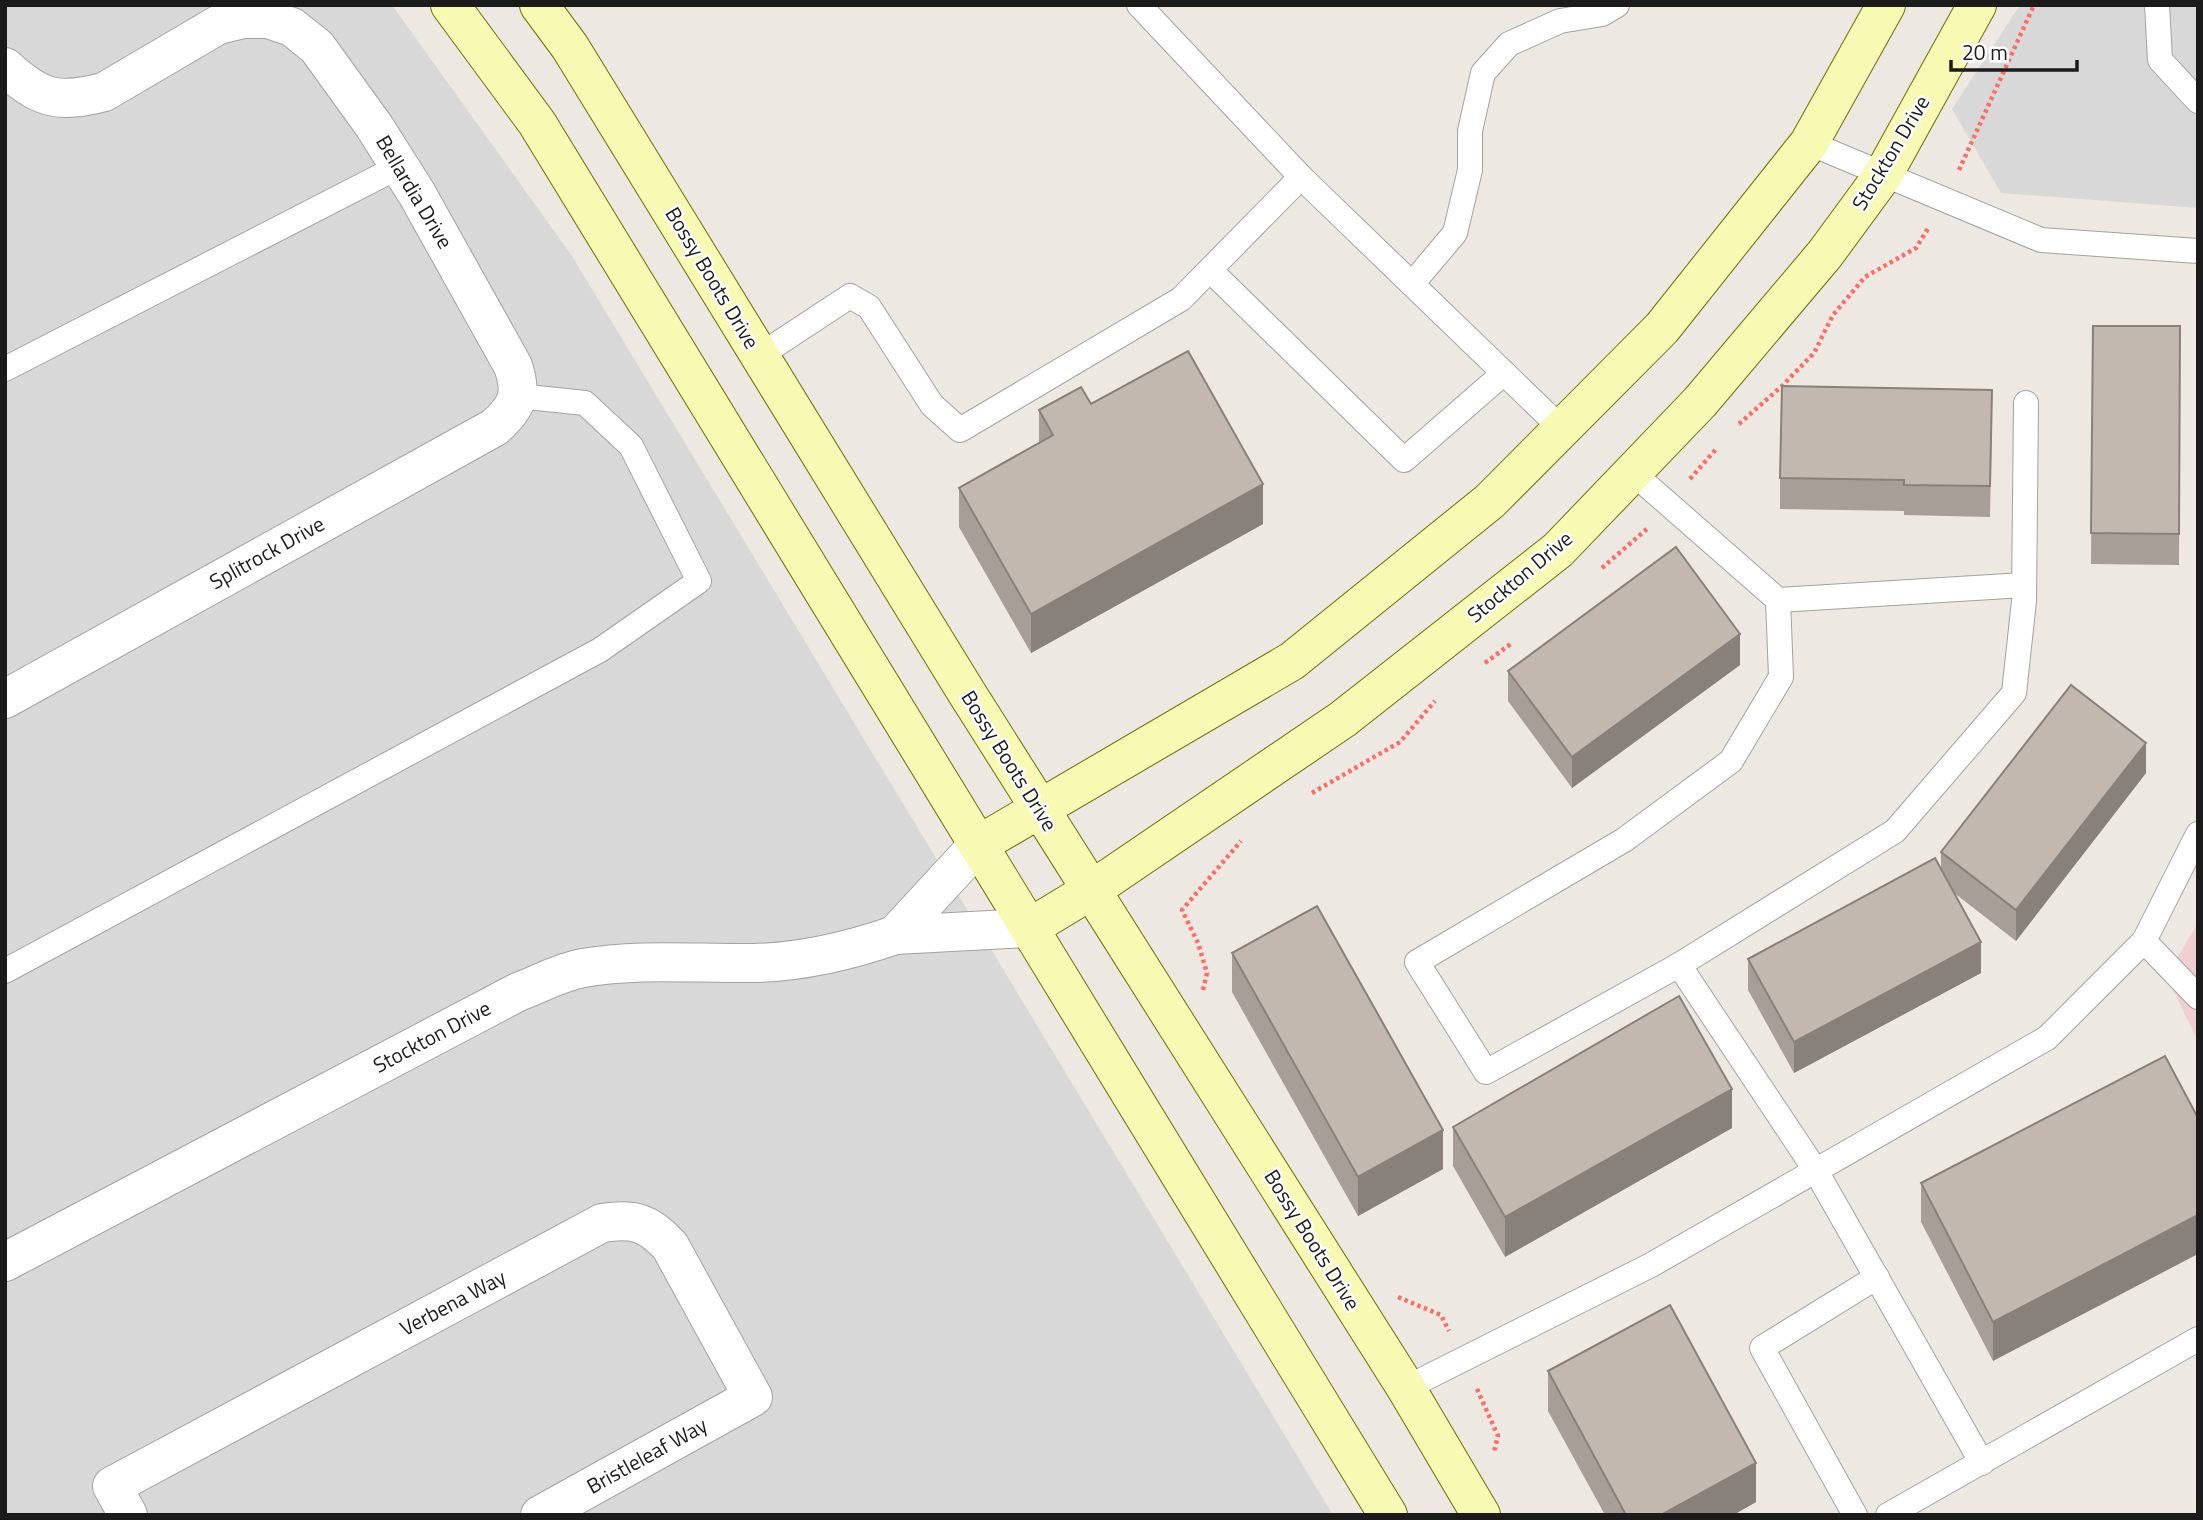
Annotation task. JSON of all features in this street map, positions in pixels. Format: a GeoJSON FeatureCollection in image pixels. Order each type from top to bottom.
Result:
{"type":"FeatureCollection","features":[{"type":"Feature","properties":{"kind":"street"},"geometry":{"type":"LineString","coordinates":[[450,5],[537,123],[1388,1515]]}},
{"type":"Feature","properties":{"kind":"street","name":"Bossy Boots Drive"},"geometry":{"type":"LineString","coordinates":[[539,5],[570,47],[1090,891],[1406,1388],[1481,1515]]}},
{"type":"Feature","properties":{"kind":"street","name":"Stockton Drive"},"geometry":{"type":"LineString","coordinates":[[895,935],[978,845],[1292,661],[1490,501],[1662,328],[1809,143],[1886,5]]}},
{"type":"Feature","properties":{"kind":"street","name":"Stockton Drive"},"geometry":{"type":"LineString","coordinates":[[5,1262],[518,992],[581,968],[640,961],[756,963],[808,959],[895,935],[1029,928],[1090,891],[1343,719],[1558,550],[1700,402],[1816,264],[1883,174],[1977,5]]}},
{"type":"Feature","properties":{"kind":"street","name":"Bellardia Drive"},"geometry":{"type":"LineString","coordinates":[[5,67],[26,86],[46,96],[82,98],[104,92],[218,25],[243,19],[268,19],[292,27],[317,47],[374,125],[400,166],[513,366],[518,382],[518,396]]}},
{"type":"Feature","properties":{"kind":"street","name":"Splitrock Drive"},"geometry":{"type":"LineString","coordinates":[[5,699],[495,427],[510,413],[518,396]]}},
{"type":"Feature","properties":{"kind":"street","name":"Verbena Way"},"geometry":{"type":"LineString","coordinates":[[128,1515],[112,1486],[601,1223],[619,1220],[638,1222],[657,1231],[670,1245],[753,1397]]}},
{"type":"Feature","properties":{"kind":"street","name":"Bristleleaf Way"},"geometry":{"type":"LineString","coordinates":[[540,1515],[753,1397]]}},
{"type":"Feature","properties":{"kind":"lane"},"geometry":{"type":"LineString","coordinates":[[1139,5],[1301,177],[1562,429]]}},
{"type":"Feature","properties":{"kind":"lane"},"geometry":{"type":"LineString","coordinates":[[1412,284],[1455,233],[1470,170],[1470,131],[1483,73],[1509,44],[1560,21],[1602,14],[1617,5]]}},
{"type":"Feature","properties":{"kind":"lane"},"geometry":{"type":"LineString","coordinates":[[2157,5],[2160,60],[2198,101]]}},
{"type":"Feature","properties":{"kind":"lane"},"geometry":{"type":"LineString","coordinates":[[1809,143],[2041,240],[2198,251]]}},
{"type":"Feature","properties":{"kind":"lane"},"geometry":{"type":"LineString","coordinates":[[5,369],[400,166]]}},
{"type":"Feature","properties":{"kind":"lane"},"geometry":{"type":"LineString","coordinates":[[759,356],[850,296],[869,307],[932,405],[960,430],[1181,299],[1301,177]]}},
{"type":"Feature","properties":{"kind":"lane"},"geometry":{"type":"LineString","coordinates":[[1210,270],[1405,460],[1504,373]]}},
{"type":"Feature","properties":{"kind":"lane"},"geometry":{"type":"LineString","coordinates":[[5,971],[600,650],[699,581],[631,446],[585,403],[518,396]]}},
{"type":"Feature","properties":{"kind":"lane"},"geometry":{"type":"LineString","coordinates":[[1778,600],[1781,677],[1731,761],[1624,840],[1417,961],[1486,1072],[1679,965],[1895,831],[2014,693],[2024,585],[2026,403]]}},
{"type":"Feature","properties":{"kind":"lane"},"geometry":{"type":"LineString","coordinates":[[1633,472],[1778,600],[2024,585]]}},
{"type":"Feature","properties":{"kind":"lane"},"geometry":{"type":"LineString","coordinates":[[1406,1388],[1651,1265],[2047,1038],[2144,941],[2198,834]]}},
{"type":"Feature","properties":{"kind":"lane"},"geometry":{"type":"LineString","coordinates":[[2144,941],[2198,998]]}},
{"type":"Feature","properties":{"kind":"lane"},"geometry":{"type":"LineString","coordinates":[[1679,965],[1816,1171],[1982,1463]]}},
{"type":"Feature","properties":{"kind":"lane"},"geometry":{"type":"LineString","coordinates":[[1855,1515],[1762,1348],[1877,1277]]}},
{"type":"Feature","properties":{"kind":"lane"},"geometry":{"type":"LineString","coordinates":[[1888,1515],[2198,1339]]}},
{"type":"Feature","properties":{"kind":"path"},"geometry":{"type":"LineString","coordinates":[[1735,428],[1782,387],[1814,353],[1833,315],[1866,277],[1916,248],[1945,200],[2034,5]]}},
{"type":"Feature","properties":{"kind":"path"},"geometry":{"type":"LineString","coordinates":[[1592,576],[1643,533],[1718,447]]}},
{"type":"Feature","properties":{"kind":"path"},"geometry":{"type":"LineString","coordinates":[[1480,666],[1521,635]]}},
{"type":"Feature","properties":{"kind":"path"},"geometry":{"type":"LineString","coordinates":[[1309,795],[1400,742],[1436,700]]}},
{"type":"Feature","properties":{"kind":"path"},"geometry":{"type":"LineString","coordinates":[[1201,1001],[1207,973],[1198,943],[1182,910],[1245,837]]}},
{"type":"Feature","properties":{"kind":"path"},"geometry":{"type":"LineString","coordinates":[[1393,1295],[1441,1315],[1498,1436],[1493,1451],[1496,1462]]}},
{"type":"Feature","properties":{"kind":"shaded area"},"geometry":{"type":"Polygon","coordinates":[[[5,5],[392,5],[572,256],[1333,1515],[5,1515],[5,5]]]}},
{"type":"Feature","properties":{"kind":"shaded area"},"geometry":{"type":"Polygon","coordinates":[[[2020,5],[2198,5],[2198,208],[2001,193],[1952,109],[2020,5]]]}},
{"type":"Feature","properties":{"kind":"shaded area"},"geometry":{"type":"Polygon","coordinates":[[[2198,923],[2198,1041],[2166,976],[2198,923]]]}},
{"type":"Feature","properties":{"kind":"building"},"geometry":{"type":"Polygon","coordinates":[[[2093,326],[2180,326],[2179,534],[2091,533],[2093,326]]]}},
{"type":"Feature","properties":{"kind":"building"},"geometry":{"type":"Polygon","coordinates":[[[1188,351],[1263,484],[1031,614],[959,488],[1053,435],[1039,410],[1081,387],[1091,404],[1188,351]]]}},
{"type":"Feature","properties":{"kind":"building"},"geometry":{"type":"Polygon","coordinates":[[[1782,386],[1992,390],[1990,486],[1904,485],[1904,480],[1780,478],[1782,386]]]}},
{"type":"Feature","properties":{"kind":"building"},"geometry":{"type":"Polygon","coordinates":[[[1676,547],[1740,634],[1572,757],[1508,671],[1676,547]]]}},
{"type":"Feature","properties":{"kind":"building"},"geometry":{"type":"Polygon","coordinates":[[[2071,685],[2146,743],[2016,910],[1941,852],[2071,685]]]}},
{"type":"Feature","properties":{"kind":"building"},"geometry":{"type":"Polygon","coordinates":[[[1935,858],[1981,942],[1794,1042],[1748,959],[1935,858]]]}},
{"type":"Feature","properties":{"kind":"building"},"geometry":{"type":"Polygon","coordinates":[[[1317,906],[1443,1130],[1358,1177],[1232,953],[1317,906]]]}},
{"type":"Feature","properties":{"kind":"building"},"geometry":{"type":"Polygon","coordinates":[[[1679,996],[1732,1089],[1505,1217],[1453,1127],[1679,996]]]}},
{"type":"Feature","properties":{"kind":"building"},"geometry":{"type":"Polygon","coordinates":[[[2165,1056],[2198,1118],[2198,1215],[1993,1322],[1921,1183],[2165,1056]]]}},
{"type":"Feature","properties":{"kind":"building"},"geometry":{"type":"Polygon","coordinates":[[[1670,1305],[1756,1463],[1661,1515],[1626,1515],[1548,1371],[1670,1305]]]}}]}
